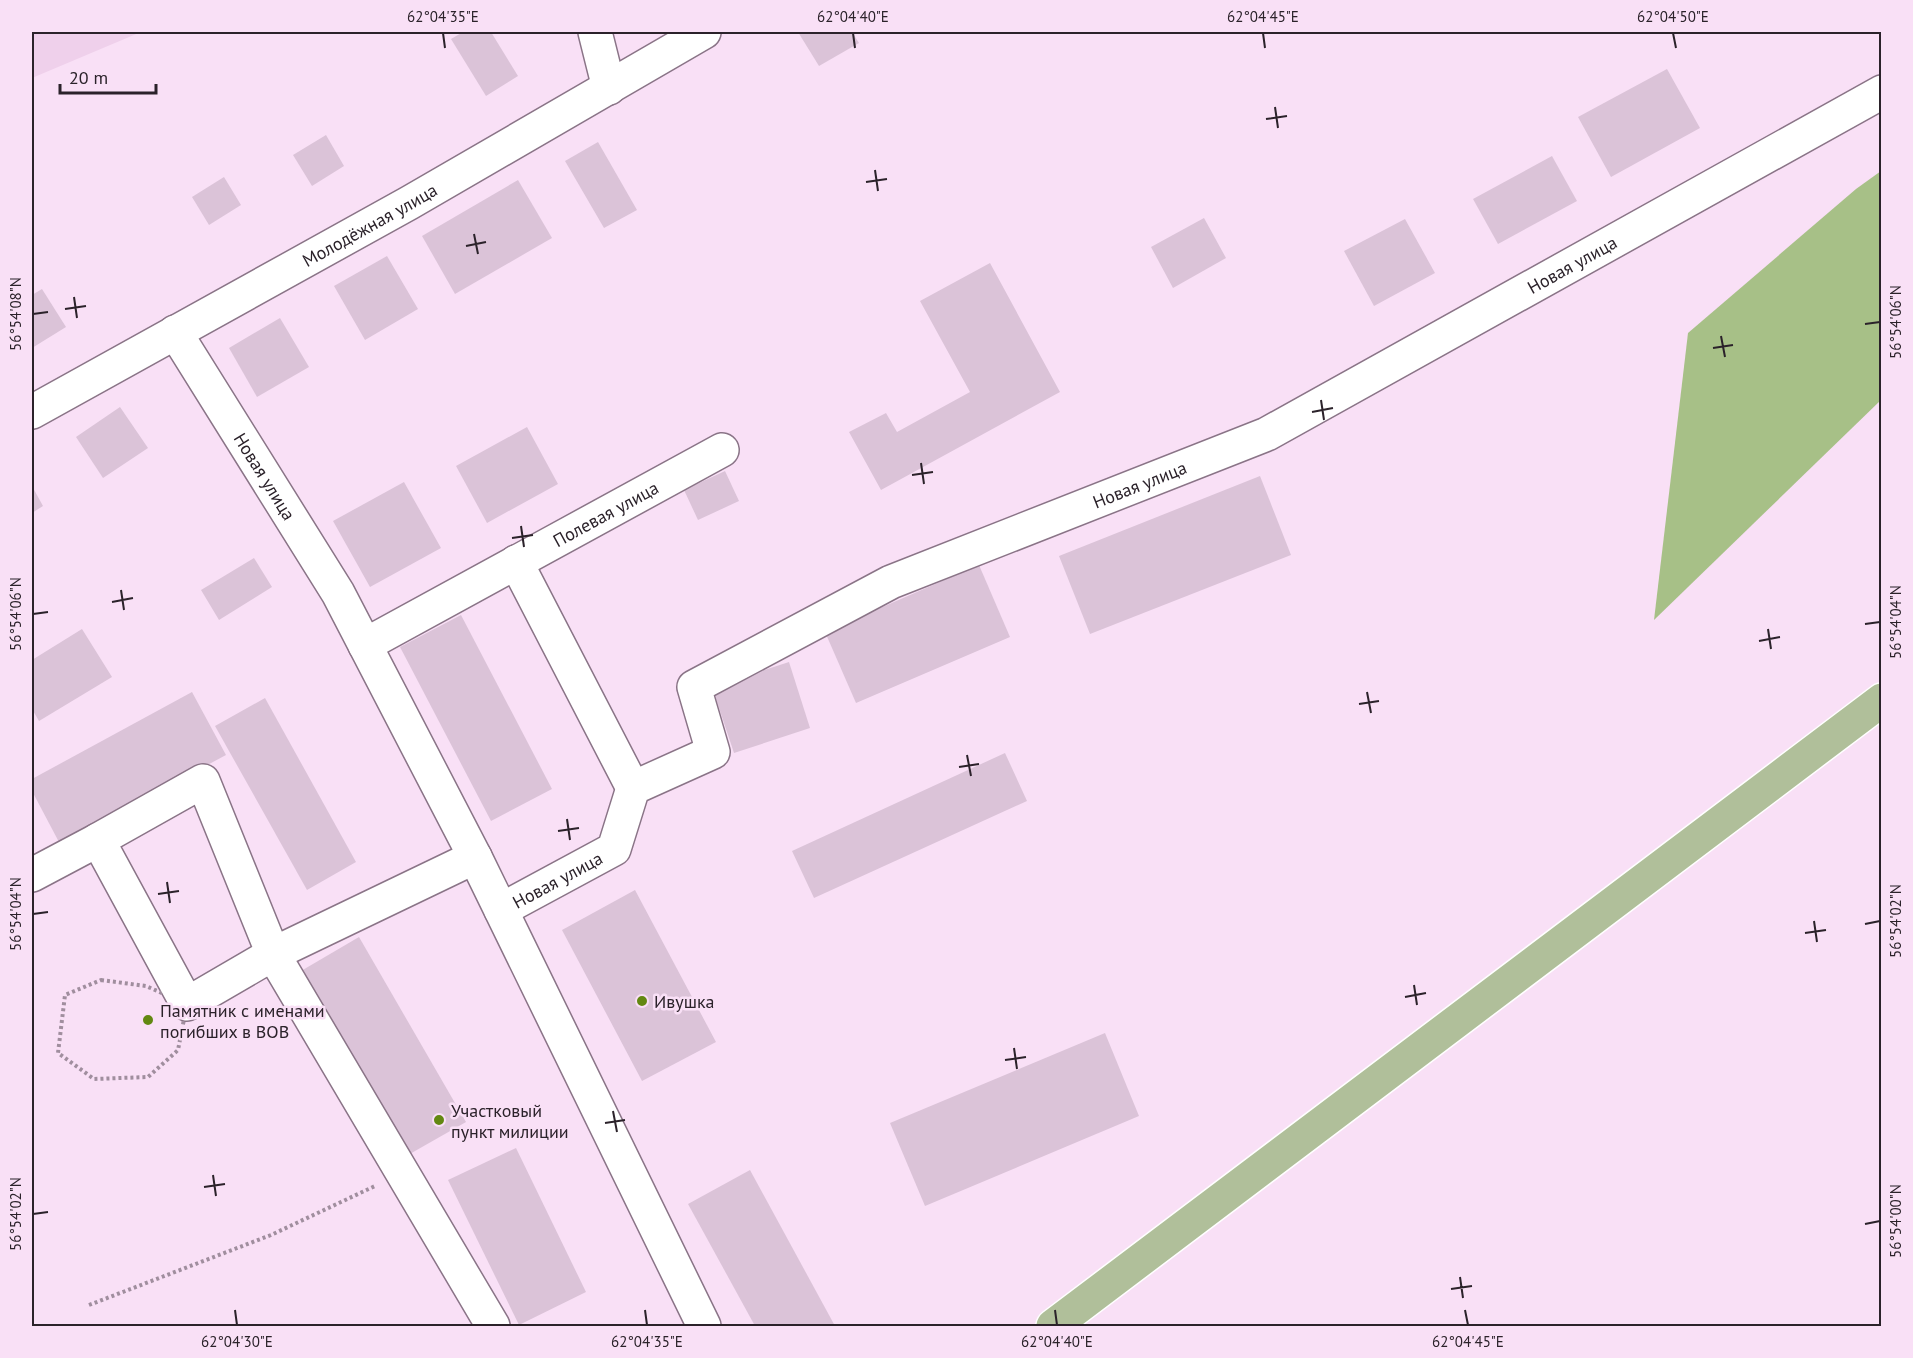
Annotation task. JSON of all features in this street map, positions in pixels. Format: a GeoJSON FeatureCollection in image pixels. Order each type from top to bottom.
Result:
{"type":"FeatureCollection","features":[{"type":"Feature","properties":{"kind":"main road"},"geometry":{"type":"LineString","coordinates":[[1053,1326],[1881,700]]}},
{"type":"Feature","properties":{"kind":"street"},"geometry":{"type":"LineString","coordinates":[[595,32],[609,88]]}},
{"type":"Feature","properties":{"kind":"street","name":"Молодёжная улица"},"geometry":{"type":"LineString","coordinates":[[32,412],[409,203],[704,32]]}},
{"type":"Feature","properties":{"kind":"street","name":"Новая улица"},"geometry":{"type":"LineString","coordinates":[[501,910],[614,849],[633,788],[713,752],[694,687],[891,582],[1267,434],[1881,92]]}},
{"type":"Feature","properties":{"kind":"street","name":"Новая улица"},"geometry":{"type":"LineString","coordinates":[[175,332],[338,593],[475,857],[704,1326]]}},
{"type":"Feature","properties":{"kind":"street","name":"Полевая улица"},"geometry":{"type":"LineString","coordinates":[[365,645],[722,450]]}},
{"type":"Feature","properties":{"kind":"street"},"geometry":{"type":"LineString","coordinates":[[516,562],[633,788]]}},
{"type":"Feature","properties":{"kind":"street"},"geometry":{"type":"LineString","coordinates":[[32,875],[203,781],[273,954],[493,1326]]}},
{"type":"Feature","properties":{"kind":"street"},"geometry":{"type":"LineString","coordinates":[[98,840],[187,1004],[273,954],[475,857]]}},
{"type":"Feature","properties":{"kind":"path"},"geometry":{"type":"LineString","coordinates":[[101,980],[146,986],[187,1004],[178,1050],[148,1077],[94,1079],[58,1053],[65,995],[101,980]]}},
{"type":"Feature","properties":{"kind":"path"},"geometry":{"type":"LineString","coordinates":[[89,1305],[271,1235],[403,1173]]}},
{"type":"Feature","properties":{"kind":"shaded area"},"geometry":{"type":"Polygon","coordinates":[[[32,32],[141,32],[32,78],[32,32]]]}},
{"type":"Feature","properties":{"kind":"green space"},"geometry":{"type":"Polygon","coordinates":[[[1881,171],[1881,400],[1654,620],[1688,333],[1856,189],[1881,171]]]}},
{"type":"Feature","properties":{"kind":"building"},"geometry":{"type":"Polygon","coordinates":[[[463,32],[491,32],[518,76],[486,96],[451,39],[463,32]]]}},
{"type":"Feature","properties":{"kind":"building"},"geometry":{"type":"Polygon","coordinates":[[[798,32],[852,32],[859,43],[819,66],[798,32]]]}},
{"type":"Feature","properties":{"kind":"building"},"geometry":{"type":"Polygon","coordinates":[[[1667,69],[1700,128],[1611,177],[1578,117],[1667,69]]]}},
{"type":"Feature","properties":{"kind":"building"},"geometry":{"type":"Polygon","coordinates":[[[326,135],[344,166],[312,186],[293,155],[326,135]]]}},
{"type":"Feature","properties":{"kind":"building"},"geometry":{"type":"Polygon","coordinates":[[[598,142],[637,210],[604,228],[565,161],[598,142]]]}},
{"type":"Feature","properties":{"kind":"building"},"geometry":{"type":"Polygon","coordinates":[[[1552,156],[1577,201],[1498,244],[1473,199],[1552,156]]]}},
{"type":"Feature","properties":{"kind":"building"},"geometry":{"type":"Polygon","coordinates":[[[224,177],[241,205],[209,225],[192,197],[224,177]]]}},
{"type":"Feature","properties":{"kind":"building"},"geometry":{"type":"Polygon","coordinates":[[[518,180],[552,238],[455,294],[422,236],[518,180]]]}},
{"type":"Feature","properties":{"kind":"building"},"geometry":{"type":"Polygon","coordinates":[[[1204,218],[1226,258],[1173,288],[1151,247],[1204,218]]]}},
{"type":"Feature","properties":{"kind":"building"},"geometry":{"type":"Polygon","coordinates":[[[1405,219],[1435,273],[1374,306],[1344,251],[1405,219]]]}},
{"type":"Feature","properties":{"kind":"building"},"geometry":{"type":"Polygon","coordinates":[[[387,256],[418,309],[365,340],[334,286],[387,256]]]}},
{"type":"Feature","properties":{"kind":"building"},"geometry":{"type":"Polygon","coordinates":[[[990,263],[1060,392],[881,490],[849,432],[886,413],[897,432],[970,392],[920,301],[990,263]]]}},
{"type":"Feature","properties":{"kind":"building"},"geometry":{"type":"Polygon","coordinates":[[[42,289],[66,327],[32,348],[32,295],[42,289]]]}},
{"type":"Feature","properties":{"kind":"building"},"geometry":{"type":"Polygon","coordinates":[[[280,318],[309,367],[257,397],[229,348],[280,318]]]}},
{"type":"Feature","properties":{"kind":"building"},"geometry":{"type":"Polygon","coordinates":[[[120,407],[148,448],[103,478],[76,437],[120,407]]]}},
{"type":"Feature","properties":{"kind":"building"},"geometry":{"type":"Polygon","coordinates":[[[527,427],[558,484],[487,523],[456,466],[527,427]]]}},
{"type":"Feature","properties":{"kind":"building"},"geometry":{"type":"Polygon","coordinates":[[[725,471],[739,501],[698,520],[684,490],[725,471]]]}},
{"type":"Feature","properties":{"kind":"building"},"geometry":{"type":"Polygon","coordinates":[[[1260,476],[1291,555],[1090,634],[1059,556],[1260,476]]]}},
{"type":"Feature","properties":{"kind":"building"},"geometry":{"type":"Polygon","coordinates":[[[404,482],[441,548],[370,587],[333,521],[404,482]]]}},
{"type":"Feature","properties":{"kind":"building"},"geometry":{"type":"Polygon","coordinates":[[[32,486],[43,506],[32,513],[32,486]]]}},
{"type":"Feature","properties":{"kind":"building"},"geometry":{"type":"Polygon","coordinates":[[[254,558],[272,587],[219,620],[201,590],[254,558]]]}},
{"type":"Feature","properties":{"kind":"building"},"geometry":{"type":"Polygon","coordinates":[[[979,565],[1010,637],[856,703],[825,632],[979,565]]]}},
{"type":"Feature","properties":{"kind":"building"},"geometry":{"type":"Polygon","coordinates":[[[461,615],[552,789],[491,821],[400,647],[461,615]]]}},
{"type":"Feature","properties":{"kind":"building"},"geometry":{"type":"Polygon","coordinates":[[[82,629],[112,677],[39,721],[32,709],[32,660],[82,629]]]}},
{"type":"Feature","properties":{"kind":"building"},"geometry":{"type":"Polygon","coordinates":[[[789,662],[810,728],[734,753],[712,687],[789,662]]]}},
{"type":"Feature","properties":{"kind":"building"},"geometry":{"type":"Polygon","coordinates":[[[192,692],[226,755],[60,844],[32,791],[32,779],[192,692]]]}},
{"type":"Feature","properties":{"kind":"building"},"geometry":{"type":"Polygon","coordinates":[[[265,698],[356,862],[307,890],[215,726],[265,698]]]}},
{"type":"Feature","properties":{"kind":"building"},"geometry":{"type":"Polygon","coordinates":[[[1005,753],[1027,801],[814,898],[792,851],[1005,753]]]}},
{"type":"Feature","properties":{"kind":"building"},"geometry":{"type":"Polygon","coordinates":[[[635,890],[716,1042],[642,1081],[562,930],[635,890]]]}},
{"type":"Feature","properties":{"kind":"building"},"geometry":{"type":"Polygon","coordinates":[[[359,937],[466,1122],[408,1155],[301,971],[359,937]]]}},
{"type":"Feature","properties":{"kind":"building"},"geometry":{"type":"Polygon","coordinates":[[[1105,1033],[1139,1116],[925,1206],[890,1123],[1105,1033]]]}},
{"type":"Feature","properties":{"kind":"building"},"geometry":{"type":"Polygon","coordinates":[[[516,1148],[586,1292],[519,1325],[448,1180],[516,1148]]]}},
{"type":"Feature","properties":{"kind":"building"},"geometry":{"type":"Polygon","coordinates":[[[750,1170],[835,1326],[755,1326],[688,1204],[750,1170]]]}},
{"type":"Feature","properties":{"kind":"place","name":"Ивушка"},"geometry":{"type":"Point","coordinates":[642,1001]}},
{"type":"Feature","properties":{"kind":"place","name":"Памятник с именами погибших в ВОВ"},"geometry":{"type":"Point","coordinates":[148,1020]}},
{"type":"Feature","properties":{"kind":"place","name":"Участковый пункт милиции"},"geometry":{"type":"Point","coordinates":[439,1120]}}]}
